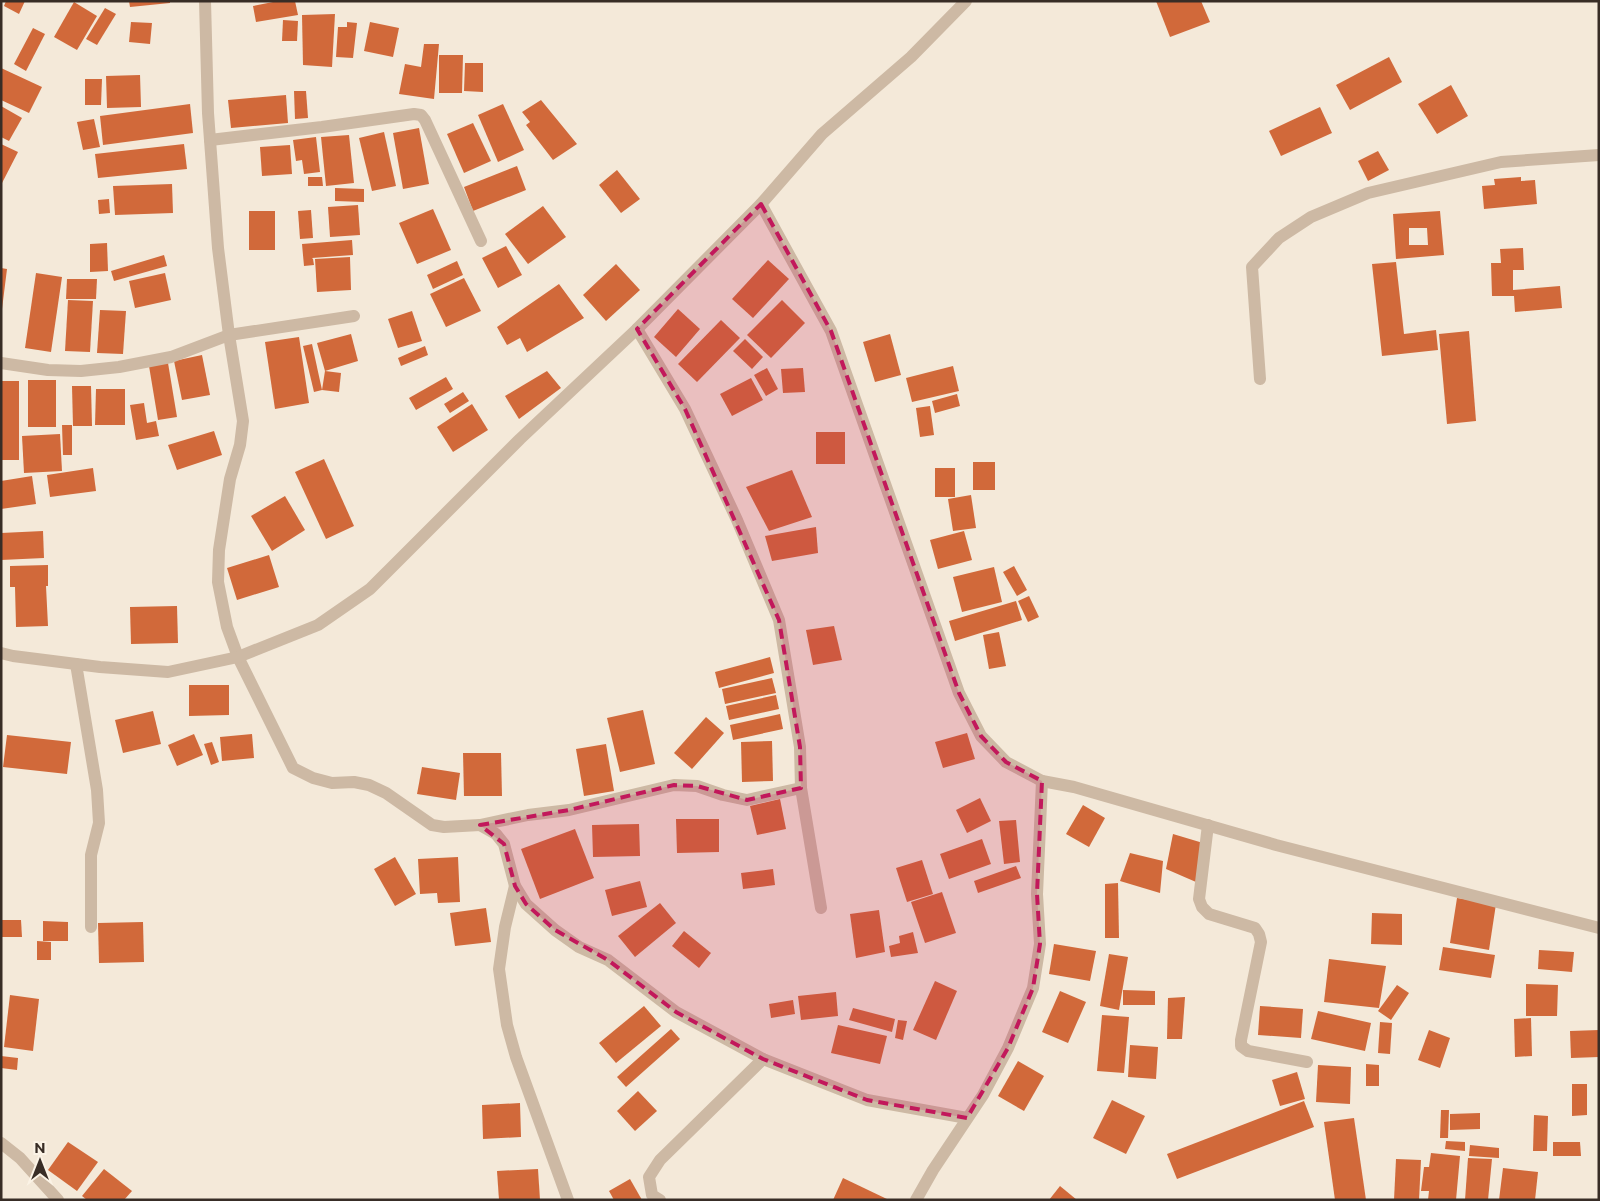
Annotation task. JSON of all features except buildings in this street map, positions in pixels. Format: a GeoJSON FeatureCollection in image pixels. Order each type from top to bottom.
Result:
{"type":"FeatureCollection","features":[{"type":"Feature","properties":{"kind":"street"},"geometry":{"type":"LineString","coordinates":[[205,1],[210,140],[218,248],[229,335],[243,421],[240,445],[230,479],[219,550],[218,582],[227,627],[238,658],[293,768],[313,778],[332,783],[354,782],[368,785],[386,793],[432,825],[444,827],[480,825],[528,815],[569,810],[674,785],[697,786],[723,795],[747,800],[802,788]]}},
{"type":"Feature","properties":{"kind":"street"},"geometry":{"type":"LineString","coordinates":[[1,653],[76,664],[168,672],[238,658],[318,626],[370,589],[520,439],[637,329],[761,204],[822,134],[911,57],[966,1]]}},
{"type":"Feature","properties":{"kind":"street"},"geometry":{"type":"LineString","coordinates":[[210,140],[414,114],[420,115],[425,120],[481,240]]}},
{"type":"Feature","properties":{"kind":"street"},"geometry":{"type":"LineString","coordinates":[[1260,379],[1252,267],[1279,238],[1312,216],[1368,193],[1501,162],[1599,155]]}},
{"type":"Feature","properties":{"kind":"street"},"geometry":{"type":"LineString","coordinates":[[761,204],[831,331],[959,692],[981,736],[1006,762],[1042,781],[1074,787],[1276,845],[1599,928]]}},
{"type":"Feature","properties":{"kind":"street"},"geometry":{"type":"LineString","coordinates":[[1,363],[48,370],[81,372],[119,368],[171,357],[229,335],[354,316]]}},
{"type":"Feature","properties":{"kind":"street"},"geometry":{"type":"LineString","coordinates":[[637,329],[685,410],[737,520],[779,620],[800,747],[802,788],[821,908]]}},
{"type":"Feature","properties":{"kind":"street"},"geometry":{"type":"LineString","coordinates":[[76,664],[96,790],[99,823],[90,855],[90,927]]}},
{"type":"Feature","properties":{"kind":"street"},"geometry":{"type":"LineString","coordinates":[[916,1200],[932,1170],[983,1095],[1008,1048],[1033,988],[1040,944],[1037,894],[1042,781]]}},
{"type":"Feature","properties":{"kind":"street"},"geometry":{"type":"LineString","coordinates":[[480,825],[496,834],[504,844],[515,886],[526,904],[555,930],[580,947],[608,960],[676,1012],[763,1059],[867,1100],[968,1118]]}},
{"type":"Feature","properties":{"kind":"street"},"geometry":{"type":"LineString","coordinates":[[1208,825],[1199,899],[1202,907],[1209,914],[1255,928],[1260,934],[1261,942],[1241,1046],[1248,1051],[1308,1062]]}},
{"type":"Feature","properties":{"kind":"street"},"geometry":{"type":"LineString","coordinates":[[515,886],[505,927],[499,969],[507,1025],[516,1057],[568,1200]]}},
{"type":"Feature","properties":{"kind":"street"},"geometry":{"type":"LineString","coordinates":[[660,1200],[652,1195],[649,1177],[660,1160],[763,1059]]}},
{"type":"Feature","properties":{"kind":"street"},"geometry":{"type":"LineString","coordinates":[[1,1144],[20,1158],[58,1200]]}},
{"type":"Feature","properties":{"kind":"highlighted area"},"geometry":{"type":"Polygon","coordinates":[[[761,204],[831,331],[959,693],[981,736],[1006,762],[1042,781],[1037,894],[1040,944],[1033,988],[1008,1048],[967,1118],[867,1100],[763,1059],[676,1012],[608,960],[555,930],[526,904],[515,886],[504,844],[480,825],[569,810],[674,785],[697,786],[747,800],[801,788],[800,747],[779,620],[685,409],[637,329],[761,204]]]}}]}
